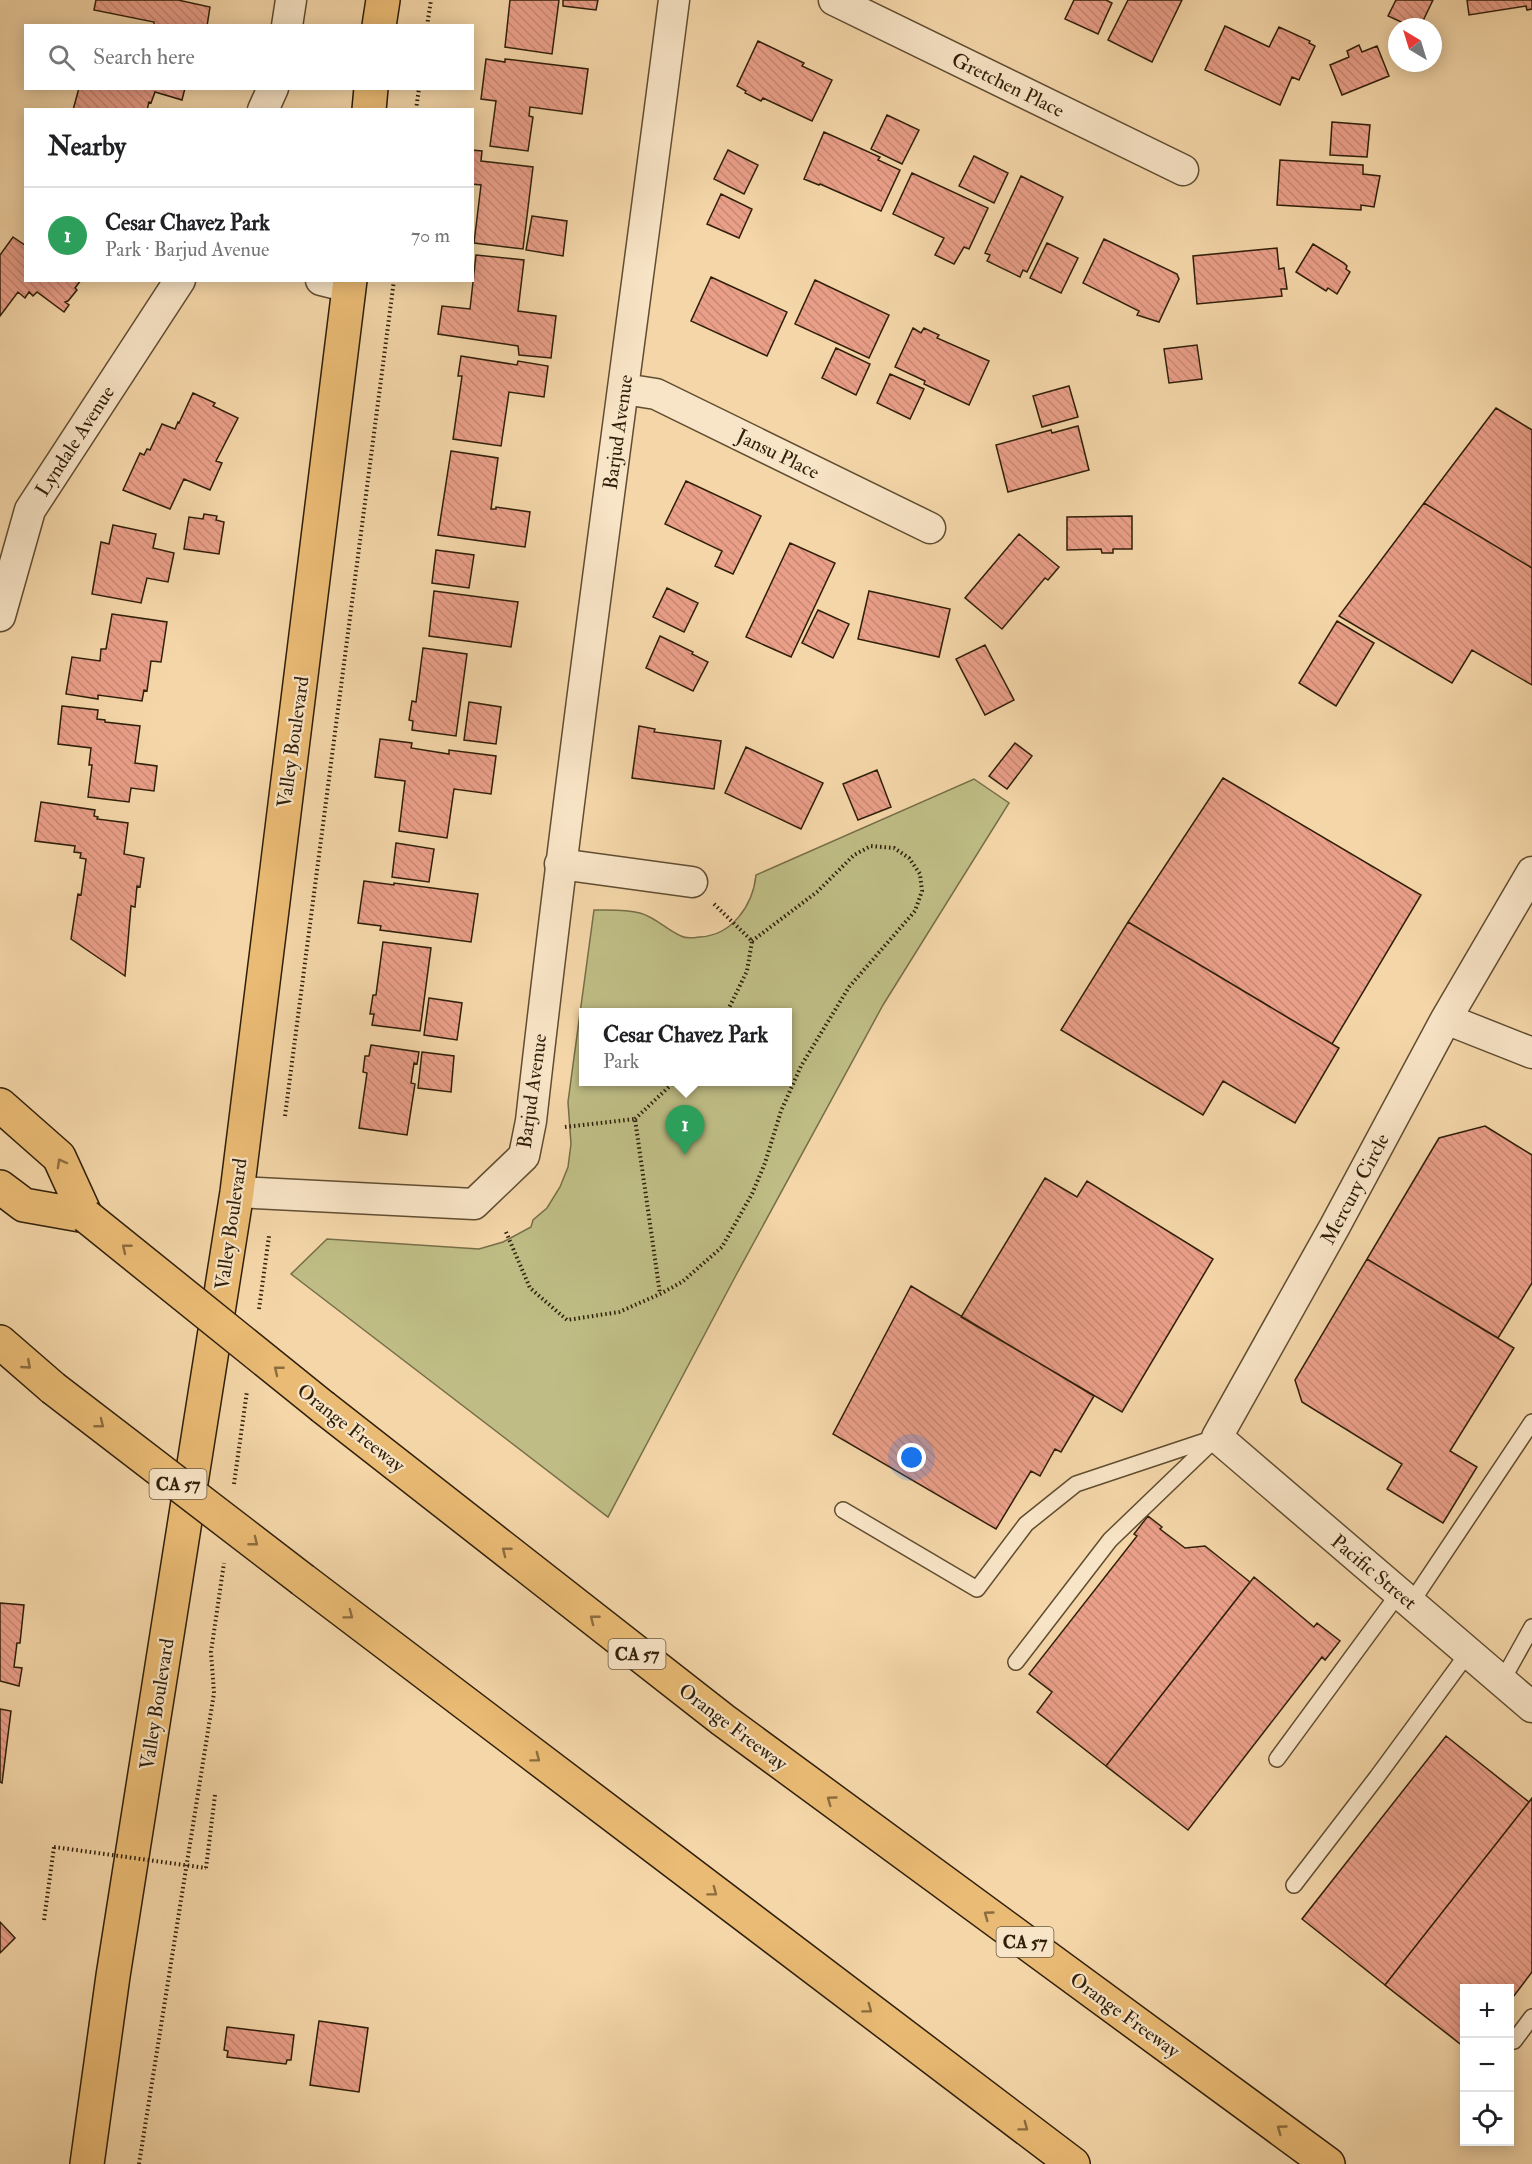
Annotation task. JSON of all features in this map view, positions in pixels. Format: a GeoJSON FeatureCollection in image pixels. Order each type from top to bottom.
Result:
{"type":"FeatureCollection","features":[{"type":"Feature","properties":{"kind":"main road"},"geometry":{"type":"LineString","coordinates":[[379,24],[383,0]]}},
{"type":"Feature","properties":{"kind":"main road"},"geometry":{"type":"LineString","coordinates":[[369,108],[371,90]]}},
{"type":"Feature","properties":{"kind":"main road","name":"Valley Boulevard"},"geometry":{"type":"LineString","coordinates":[[87,2164],[113,1976],[237,1192],[340,283]]}},
{"type":"Feature","properties":{"kind":"main road"},"geometry":{"type":"LineString","coordinates":[[0,1105],[59,1157],[86,1216]]}},
{"type":"Feature","properties":{"kind":"main road","name":"Orange Freeway"},"geometry":{"type":"LineString","coordinates":[[0,1187],[24,1205],[86,1216],[324,1407],[723,1720],[1328,2164]]}},
{"type":"Feature","properties":{"kind":"main road","name":"CA 57"},"geometry":{"type":"LineString","coordinates":[[0,1342],[53,1388],[303,1580],[1073,2164]]}},
{"type":"Feature","properties":{"kind":"street"},"geometry":{"type":"LineString","coordinates":[[287,24],[291,0]]}},
{"type":"Feature","properties":{"kind":"street","name":"Barjud Avenue"},"geometry":{"type":"LineString","coordinates":[[237,1192],[474,1204],[524,1156],[531,1121],[560,864],[674,0]]}},
{"type":"Feature","properties":{"kind":"street","name":"Gretchen Place"},"geometry":{"type":"LineString","coordinates":[[834,0],[1183,170]]}},
{"type":"Feature","properties":{"kind":"street"},"geometry":{"type":"LineString","coordinates":[[264,108],[272,90]]}},
{"type":"Feature","properties":{"kind":"street","name":"Lyndale Avenue"},"geometry":{"type":"LineString","coordinates":[[0,616],[30,510],[179,282]]}},
{"type":"Feature","properties":{"kind":"street","name":"Jansu Place"},"geometry":{"type":"LineString","coordinates":[[624,389],[656,394],[930,528]]}},
{"type":"Feature","properties":{"kind":"street"},"geometry":{"type":"LineString","coordinates":[[560,864],[692,882]]}},
{"type":"Feature","properties":{"kind":"street","name":"Mercury Circle"},"geometry":{"type":"LineString","coordinates":[[1217,1437],[1335,1226],[1446,1019],[1532,872]]}},
{"type":"Feature","properties":{"kind":"street"},"geometry":{"type":"LineString","coordinates":[[1446,1019],[1532,1053]]}},
{"type":"Feature","properties":{"kind":"street","name":"Pacific Street"},"geometry":{"type":"LineString","coordinates":[[1217,1437],[1532,1707]]}},
{"type":"Feature","properties":{"kind":"lane"},"geometry":{"type":"LineString","coordinates":[[1277,1759],[1405,1598],[1532,1422]]}},
{"type":"Feature","properties":{"kind":"lane"},"geometry":{"type":"LineString","coordinates":[[843,1510],[977,1589],[1026,1524],[1076,1484],[1217,1437]]}},
{"type":"Feature","properties":{"kind":"lane"},"geometry":{"type":"LineString","coordinates":[[1016,1662],[1110,1540],[1217,1437]]}},
{"type":"Feature","properties":{"kind":"lane"},"geometry":{"type":"LineString","coordinates":[[1502,1682],[1532,1627]]}},
{"type":"Feature","properties":{"kind":"lane"},"geometry":{"type":"LineString","coordinates":[[1294,1885],[1468,1653]]}},
{"type":"Feature","properties":{"kind":"lane"},"geometry":{"type":"LineString","coordinates":[[1514,2041],[1532,2017]]}},
{"type":"Feature","properties":{"kind":"path"},"geometry":{"type":"LineString","coordinates":[[427,24],[430,0]]}},
{"type":"Feature","properties":{"kind":"path"},"geometry":{"type":"LineString","coordinates":[[416,108],[419,90]]}},
{"type":"Feature","properties":{"kind":"path"},"geometry":{"type":"LineString","coordinates":[[506,1232],[530,1288],[567,1320],[619,1312],[660,1294],[682,1282],[722,1247],[752,1194],[765,1163],[781,1111],[801,1066],[849,987],[915,911],[922,891],[920,874],[909,858],[894,848],[871,846],[854,855],[816,892],[752,941],[747,971],[729,1008]]}},
{"type":"Feature","properties":{"kind":"path"},"geometry":{"type":"LineString","coordinates":[[692,882],[752,941]]}},
{"type":"Feature","properties":{"kind":"path"},"geometry":{"type":"LineString","coordinates":[[565,1127],[635,1119],[670,1086]]}},
{"type":"Feature","properties":{"kind":"path"},"geometry":{"type":"LineString","coordinates":[[635,1119],[660,1294]]}},
{"type":"Feature","properties":{"kind":"path"},"geometry":{"type":"LineString","coordinates":[[44,1920],[54,1847],[206,1868],[215,1795]]}},
{"type":"Feature","properties":{"kind":"shaded area"},"geometry":{"type":"Polygon","coordinates":[[[974,779],[1009,803],[883,1005],[608,1517],[291,1274],[327,1239],[479,1249],[503,1242],[531,1227],[533,1220],[547,1208],[560,1187],[568,1167],[571,1144],[568,1102],[579,1021],[579,1086],[792,1086],[792,1008],[581,1008],[594,910],[623,910],[640,913],[651,917],[685,938],[692,938],[711,935],[731,925],[745,908],[756,875],[974,779]]]}},
{"type":"Feature","properties":{"kind":"building"},"geometry":{"type":"Polygon","coordinates":[[[96,0],[178,0],[210,7],[207,24],[154,24],[154,22],[94,10],[96,0]]]}},
{"type":"Feature","properties":{"kind":"building"},"geometry":{"type":"Polygon","coordinates":[[[510,0],[559,0],[552,54],[505,47],[510,0]]]}},
{"type":"Feature","properties":{"kind":"building"},"geometry":{"type":"Polygon","coordinates":[[[563,0],[598,0],[596,10],[563,6],[563,0]]]}},
{"type":"Feature","properties":{"kind":"building"},"geometry":{"type":"Polygon","coordinates":[[[1074,0],[1106,0],[1112,3],[1098,34],[1065,19],[1074,0]]]}},
{"type":"Feature","properties":{"kind":"building"},"geometry":{"type":"Polygon","coordinates":[[[1128,0],[1182,0],[1152,62],[1108,40],[1128,0]]]}},
{"type":"Feature","properties":{"kind":"building"},"geometry":{"type":"Polygon","coordinates":[[[1396,0],[1433,0],[1424,18],[1388,16],[1396,0]]]}},
{"type":"Feature","properties":{"kind":"building"},"geometry":{"type":"Polygon","coordinates":[[[1467,0],[1532,0],[1532,9],[1527,10],[1526,6],[1469,15],[1467,0]]]}},
{"type":"Feature","properties":{"kind":"building"},"geometry":{"type":"Polygon","coordinates":[[[1225,26],[1269,47],[1279,27],[1310,41],[1309,43],[1315,46],[1299,80],[1292,77],[1280,105],[1205,70],[1225,26]]]}},
{"type":"Feature","properties":{"kind":"building"},"geometry":{"type":"Polygon","coordinates":[[[758,41],[804,63],[802,66],[832,80],[812,121],[763,98],[761,101],[737,86],[758,41]]]}},
{"type":"Feature","properties":{"kind":"building"},"geometry":{"type":"Polygon","coordinates":[[[1359,45],[1362,52],[1377,46],[1389,76],[1342,95],[1330,65],[1349,57],[1347,51],[1359,45]]]}},
{"type":"Feature","properties":{"kind":"building"},"geometry":{"type":"Polygon","coordinates":[[[486,59],[505,62],[505,59],[588,69],[582,114],[530,107],[529,116],[533,117],[528,151],[490,146],[496,101],[481,99],[486,59]]]}},
{"type":"Feature","properties":{"kind":"building"},"geometry":{"type":"Polygon","coordinates":[[[78,90],[184,90],[182,100],[155,92],[148,108],[74,108],[78,90]]]}},
{"type":"Feature","properties":{"kind":"building"},"geometry":{"type":"Polygon","coordinates":[[[887,115],[919,130],[902,164],[871,149],[887,115]]]}},
{"type":"Feature","properties":{"kind":"building"},"geometry":{"type":"Polygon","coordinates":[[[1332,122],[1370,125],[1367,157],[1330,155],[1332,122]]]}},
{"type":"Feature","properties":{"kind":"building"},"geometry":{"type":"Polygon","coordinates":[[[824,132],[880,157],[878,160],[900,170],[881,211],[804,179],[824,132]]]}},
{"type":"Feature","properties":{"kind":"building"},"geometry":{"type":"Polygon","coordinates":[[[474,150],[482,151],[481,161],[533,167],[523,249],[474,243],[481,185],[474,184],[474,150]]]}},
{"type":"Feature","properties":{"kind":"building"},"geometry":{"type":"Polygon","coordinates":[[[728,150],[758,165],[744,194],[714,179],[728,150]]]}},
{"type":"Feature","properties":{"kind":"building"},"geometry":{"type":"Polygon","coordinates":[[[974,156],[1008,173],[994,203],[959,186],[974,156]]]}},
{"type":"Feature","properties":{"kind":"building"},"geometry":{"type":"Polygon","coordinates":[[[1280,160],[1363,165],[1363,174],[1380,176],[1374,207],[1361,205],[1361,210],[1277,205],[1280,160]]]}},
{"type":"Feature","properties":{"kind":"building"},"geometry":{"type":"Polygon","coordinates":[[[912,173],[988,208],[969,249],[964,247],[954,264],[935,255],[944,238],[893,214],[912,173]]]}},
{"type":"Feature","properties":{"kind":"building"},"geometry":{"type":"Polygon","coordinates":[[[1021,176],[1063,197],[1027,272],[1023,270],[1020,277],[987,261],[990,255],[985,253],[1021,176]]]}},
{"type":"Feature","properties":{"kind":"building"},"geometry":{"type":"Polygon","coordinates":[[[721,194],[752,209],[739,238],[707,224],[721,194]]]}},
{"type":"Feature","properties":{"kind":"building"},"geometry":{"type":"Polygon","coordinates":[[[532,216],[567,221],[563,256],[526,250],[532,216]]]}},
{"type":"Feature","properties":{"kind":"building"},"geometry":{"type":"Polygon","coordinates":[[[13,237],[24,245],[24,282],[80,282],[75,288],[77,290],[65,302],[69,305],[64,312],[37,292],[33,296],[29,292],[25,298],[18,292],[0,316],[0,255],[13,237]]]}},
{"type":"Feature","properties":{"kind":"building"},"geometry":{"type":"Polygon","coordinates":[[[1104,239],[1177,274],[1179,279],[1159,322],[1137,315],[1139,311],[1083,283],[1104,239]]]}},
{"type":"Feature","properties":{"kind":"building"},"geometry":{"type":"Polygon","coordinates":[[[1047,243],[1078,258],[1061,293],[1030,278],[1047,243]]]}},
{"type":"Feature","properties":{"kind":"building"},"geometry":{"type":"Polygon","coordinates":[[[1313,244],[1344,263],[1350,272],[1337,294],[1328,288],[1326,291],[1296,272],[1313,244]]]}},
{"type":"Feature","properties":{"kind":"building"},"geometry":{"type":"Polygon","coordinates":[[[1277,248],[1279,269],[1284,268],[1287,289],[1281,289],[1282,296],[1197,304],[1193,256],[1277,248]]]}},
{"type":"Feature","properties":{"kind":"building"},"geometry":{"type":"Polygon","coordinates":[[[476,255],[524,260],[518,311],[556,316],[551,358],[519,355],[518,346],[438,334],[442,306],[470,309],[476,255]]]}},
{"type":"Feature","properties":{"kind":"building"},"geometry":{"type":"Polygon","coordinates":[[[711,277],[787,312],[767,356],[691,321],[711,277]]]}},
{"type":"Feature","properties":{"kind":"building"},"geometry":{"type":"Polygon","coordinates":[[[815,280],[889,315],[869,358],[795,324],[815,280]]]}},
{"type":"Feature","properties":{"kind":"building"},"geometry":{"type":"Polygon","coordinates":[[[913,328],[921,333],[924,328],[939,335],[937,338],[989,361],[969,405],[924,384],[925,381],[895,367],[913,328]]]}},
{"type":"Feature","properties":{"kind":"building"},"geometry":{"type":"Polygon","coordinates":[[[1197,345],[1202,379],[1169,383],[1164,349],[1197,345]]]}},
{"type":"Feature","properties":{"kind":"building"},"geometry":{"type":"Polygon","coordinates":[[[836,348],[870,364],[856,395],[822,378],[836,348]]]}},
{"type":"Feature","properties":{"kind":"building"},"geometry":{"type":"Polygon","coordinates":[[[461,356],[517,365],[518,361],[548,366],[544,397],[509,392],[501,446],[453,439],[462,376],[458,376],[461,356]]]}},
{"type":"Feature","properties":{"kind":"building"},"geometry":{"type":"Polygon","coordinates":[[[890,374],[924,389],[910,419],[877,403],[890,374]]]}},
{"type":"Feature","properties":{"kind":"building"},"geometry":{"type":"Polygon","coordinates":[[[1069,386],[1078,417],[1042,427],[1033,396],[1069,386]]]}},
{"type":"Feature","properties":{"kind":"building"},"geometry":{"type":"Polygon","coordinates":[[[193,393],[215,403],[213,406],[238,418],[216,461],[222,463],[210,490],[184,479],[170,509],[123,490],[140,453],[144,455],[147,449],[150,450],[162,424],[175,429],[193,393]]]}},
{"type":"Feature","properties":{"kind":"building"},"geometry":{"type":"Polygon","coordinates":[[[1496,408],[1532,430],[1532,568],[1424,503],[1496,408]]]}},
{"type":"Feature","properties":{"kind":"building"},"geometry":{"type":"Polygon","coordinates":[[[1078,426],[1089,470],[1008,492],[996,445],[1051,430],[1052,433],[1078,426]]]}},
{"type":"Feature","properties":{"kind":"building"},"geometry":{"type":"Polygon","coordinates":[[[451,451],[498,458],[491,509],[496,509],[496,507],[530,512],[525,547],[438,535],[451,451]]]}},
{"type":"Feature","properties":{"kind":"building"},"geometry":{"type":"Polygon","coordinates":[[[686,481],[761,516],[733,574],[715,566],[722,551],[665,524],[686,481]]]}},
{"type":"Feature","properties":{"kind":"building"},"geometry":{"type":"Polygon","coordinates":[[[1424,503],[1532,568],[1532,685],[1472,650],[1452,683],[1339,616],[1424,503]]]}},
{"type":"Feature","properties":{"kind":"building"},"geometry":{"type":"Polygon","coordinates":[[[204,514],[217,516],[216,520],[224,522],[219,554],[184,549],[189,517],[203,519],[204,514]]]}},
{"type":"Feature","properties":{"kind":"building"},"geometry":{"type":"Polygon","coordinates":[[[1132,516],[1132,549],[1113,549],[1113,553],[1102,553],[1101,549],[1067,550],[1067,517],[1132,516]]]}},
{"type":"Feature","properties":{"kind":"building"},"geometry":{"type":"Polygon","coordinates":[[[113,525],[156,534],[153,548],[174,553],[168,582],[147,578],[141,603],[92,594],[101,542],[109,544],[113,525]]]}},
{"type":"Feature","properties":{"kind":"building"},"geometry":{"type":"Polygon","coordinates":[[[1019,534],[1059,567],[1048,580],[1045,578],[1002,629],[965,598],[1019,534]]]}},
{"type":"Feature","properties":{"kind":"building"},"geometry":{"type":"Polygon","coordinates":[[[790,543],[835,563],[791,657],[746,637],[790,543]]]}},
{"type":"Feature","properties":{"kind":"building"},"geometry":{"type":"Polygon","coordinates":[[[436,550],[474,555],[469,588],[432,583],[436,550]]]}},
{"type":"Feature","properties":{"kind":"building"},"geometry":{"type":"Polygon","coordinates":[[[667,588],[698,603],[684,632],[653,617],[667,588]]]}},
{"type":"Feature","properties":{"kind":"building"},"geometry":{"type":"Polygon","coordinates":[[[434,591],[518,602],[511,647],[429,636],[434,591]]]}},
{"type":"Feature","properties":{"kind":"building"},"geometry":{"type":"Polygon","coordinates":[[[869,591],[950,609],[939,657],[858,639],[869,591]]]}},
{"type":"Feature","properties":{"kind":"building"},"geometry":{"type":"Polygon","coordinates":[[[818,610],[849,624],[833,658],[802,643],[818,610]]]}},
{"type":"Feature","properties":{"kind":"building"},"geometry":{"type":"Polygon","coordinates":[[[112,614],[167,622],[161,662],[151,661],[147,691],[144,690],[142,701],[98,695],[98,699],[66,694],[72,657],[100,661],[101,649],[106,649],[112,614]]]}},
{"type":"Feature","properties":{"kind":"building"},"geometry":{"type":"Polygon","coordinates":[[[1337,621],[1374,643],[1336,706],[1299,683],[1337,621]]]}},
{"type":"Feature","properties":{"kind":"building"},"geometry":{"type":"Polygon","coordinates":[[[660,636],[708,662],[693,691],[646,668],[660,636]]]}},
{"type":"Feature","properties":{"kind":"building"},"geometry":{"type":"Polygon","coordinates":[[[985,645],[1014,700],[985,715],[956,659],[985,645]]]}},
{"type":"Feature","properties":{"kind":"building"},"geometry":{"type":"Polygon","coordinates":[[[423,648],[467,654],[456,736],[412,730],[413,721],[409,720],[412,701],[416,702],[423,648]]]}},
{"type":"Feature","properties":{"kind":"building"},"geometry":{"type":"Polygon","coordinates":[[[469,702],[501,707],[496,744],[464,740],[469,702]]]}},
{"type":"Feature","properties":{"kind":"building"},"geometry":{"type":"Polygon","coordinates":[[[62,706],[98,710],[97,719],[140,726],[135,763],[157,766],[154,791],[131,788],[129,802],[88,797],[92,765],[89,765],[91,748],[58,744],[62,706]]]}},
{"type":"Feature","properties":{"kind":"building"},"geometry":{"type":"Polygon","coordinates":[[[639,726],[655,729],[654,732],[721,741],[714,789],[632,778],[639,726]]]}},
{"type":"Feature","properties":{"kind":"building"},"geometry":{"type":"Polygon","coordinates":[[[380,739],[412,743],[411,748],[449,754],[449,750],[496,756],[491,794],[454,789],[447,838],[399,831],[405,781],[375,777],[380,739]]]}},
{"type":"Feature","properties":{"kind":"building"},"geometry":{"type":"Polygon","coordinates":[[[1015,743],[1032,756],[1007,789],[989,776],[1015,743]]]}},
{"type":"Feature","properties":{"kind":"building"},"geometry":{"type":"Polygon","coordinates":[[[746,747],[823,783],[801,829],[725,793],[746,747]]]}},
{"type":"Feature","properties":{"kind":"building"},"geometry":{"type":"Polygon","coordinates":[[[877,770],[891,807],[858,820],[843,784],[877,770]]]}},
{"type":"Feature","properties":{"kind":"building"},"geometry":{"type":"Polygon","coordinates":[[[1223,778],[1421,895],[1332,1044],[1128,922],[1223,778]]]}},
{"type":"Feature","properties":{"kind":"building"},"geometry":{"type":"Polygon","coordinates":[[[41,802],[95,810],[94,816],[98,817],[97,819],[128,823],[124,854],[144,858],[140,887],[137,886],[135,907],[131,906],[125,976],[71,939],[86,859],[80,858],[81,853],[74,852],[75,846],[35,841],[41,802]]]}},
{"type":"Feature","properties":{"kind":"building"},"geometry":{"type":"Polygon","coordinates":[[[396,843],[434,849],[429,882],[392,877],[396,843]]]}},
{"type":"Feature","properties":{"kind":"building"},"geometry":{"type":"Polygon","coordinates":[[[364,881],[478,894],[471,942],[380,930],[381,926],[358,923],[364,881]]]}},
{"type":"Feature","properties":{"kind":"building"},"geometry":{"type":"Polygon","coordinates":[[[1128,922],[1339,1048],[1295,1123],[1223,1081],[1203,1115],[1061,1030],[1128,922]]]}},
{"type":"Feature","properties":{"kind":"building"},"geometry":{"type":"Polygon","coordinates":[[[383,942],[431,948],[420,1031],[372,1025],[374,1014],[370,1014],[373,995],[376,995],[383,942]]]}},
{"type":"Feature","properties":{"kind":"building"},"geometry":{"type":"Polygon","coordinates":[[[429,998],[462,1003],[457,1040],[424,1035],[429,998]]]}},
{"type":"Feature","properties":{"kind":"building"},"geometry":{"type":"Polygon","coordinates":[[[371,1045],[419,1052],[417,1064],[414,1063],[411,1083],[415,1084],[407,1135],[359,1128],[367,1073],[363,1072],[365,1056],[369,1056],[371,1045]]]}},
{"type":"Feature","properties":{"kind":"building"},"geometry":{"type":"Polygon","coordinates":[[[422,1052],[454,1056],[451,1092],[418,1088],[422,1052]]]}},
{"type":"Feature","properties":{"kind":"building"},"geometry":{"type":"Polygon","coordinates":[[[1485,1126],[1532,1155],[1532,1283],[1498,1338],[1367,1259],[1439,1138],[1485,1126]]]}},
{"type":"Feature","properties":{"kind":"building"},"geometry":{"type":"Polygon","coordinates":[[[1045,1178],[1077,1197],[1087,1181],[1213,1259],[1122,1412],[961,1317],[1045,1178]]]}},
{"type":"Feature","properties":{"kind":"building"},"geometry":{"type":"Polygon","coordinates":[[[1367,1259],[1514,1348],[1450,1451],[1477,1467],[1443,1523],[1387,1489],[1402,1464],[1302,1402],[1295,1380],[1367,1259]]]}},
{"type":"Feature","properties":{"kind":"building"},"geometry":{"type":"Polygon","coordinates":[[[911,1286],[1094,1396],[1061,1452],[1055,1449],[1040,1476],[1031,1471],[996,1529],[833,1434],[911,1286]]]}},
{"type":"Feature","properties":{"kind":"building"},"geometry":{"type":"Polygon","coordinates":[[[1148,1516],[1162,1527],[1160,1529],[1185,1548],[1205,1546],[1250,1582],[1106,1766],[1037,1712],[1052,1692],[1029,1674],[1137,1536],[1134,1534],[1148,1516]]]}},
{"type":"Feature","properties":{"kind":"building"},"geometry":{"type":"Polygon","coordinates":[[[1254,1577],[1314,1627],[1317,1623],[1340,1641],[1325,1660],[1322,1657],[1188,1830],[1106,1766],[1254,1577]]]}},
{"type":"Feature","properties":{"kind":"building"},"geometry":{"type":"Polygon","coordinates":[[[0,1603],[24,1605],[20,1643],[17,1643],[14,1667],[22,1668],[19,1686],[0,1681],[0,1603]]]}},
{"type":"Feature","properties":{"kind":"building"},"geometry":{"type":"Polygon","coordinates":[[[0,1709],[11,1711],[2,1783],[0,1782],[0,1709]]]}},
{"type":"Feature","properties":{"kind":"building"},"geometry":{"type":"Polygon","coordinates":[[[1446,1736],[1529,1802],[1385,1985],[1302,1919],[1446,1736]]]}},
{"type":"Feature","properties":{"kind":"building"},"geometry":{"type":"Polygon","coordinates":[[[1532,1798],[1532,1972],[1514,1996],[1514,1984],[1460,1984],[1460,2044],[1385,1985],[1532,1798]]]}},
{"type":"Feature","properties":{"kind":"building"},"geometry":{"type":"Polygon","coordinates":[[[0,1922],[15,1938],[0,1953],[0,1922]]]}},
{"type":"Feature","properties":{"kind":"building"},"geometry":{"type":"Polygon","coordinates":[[[319,2021],[368,2028],[359,2092],[310,2085],[319,2021]]]}},
{"type":"Feature","properties":{"kind":"building"},"geometry":{"type":"Polygon","coordinates":[[[227,2027],[294,2035],[291,2060],[287,2060],[286,2064],[227,2057],[228,2051],[224,2050],[227,2027]]]}},
{"type":"Feature","properties":{"kind":"place","name":"Cesar Chavez Park"},"geometry":{"type":"Point","coordinates":[685,1155]}}]}
